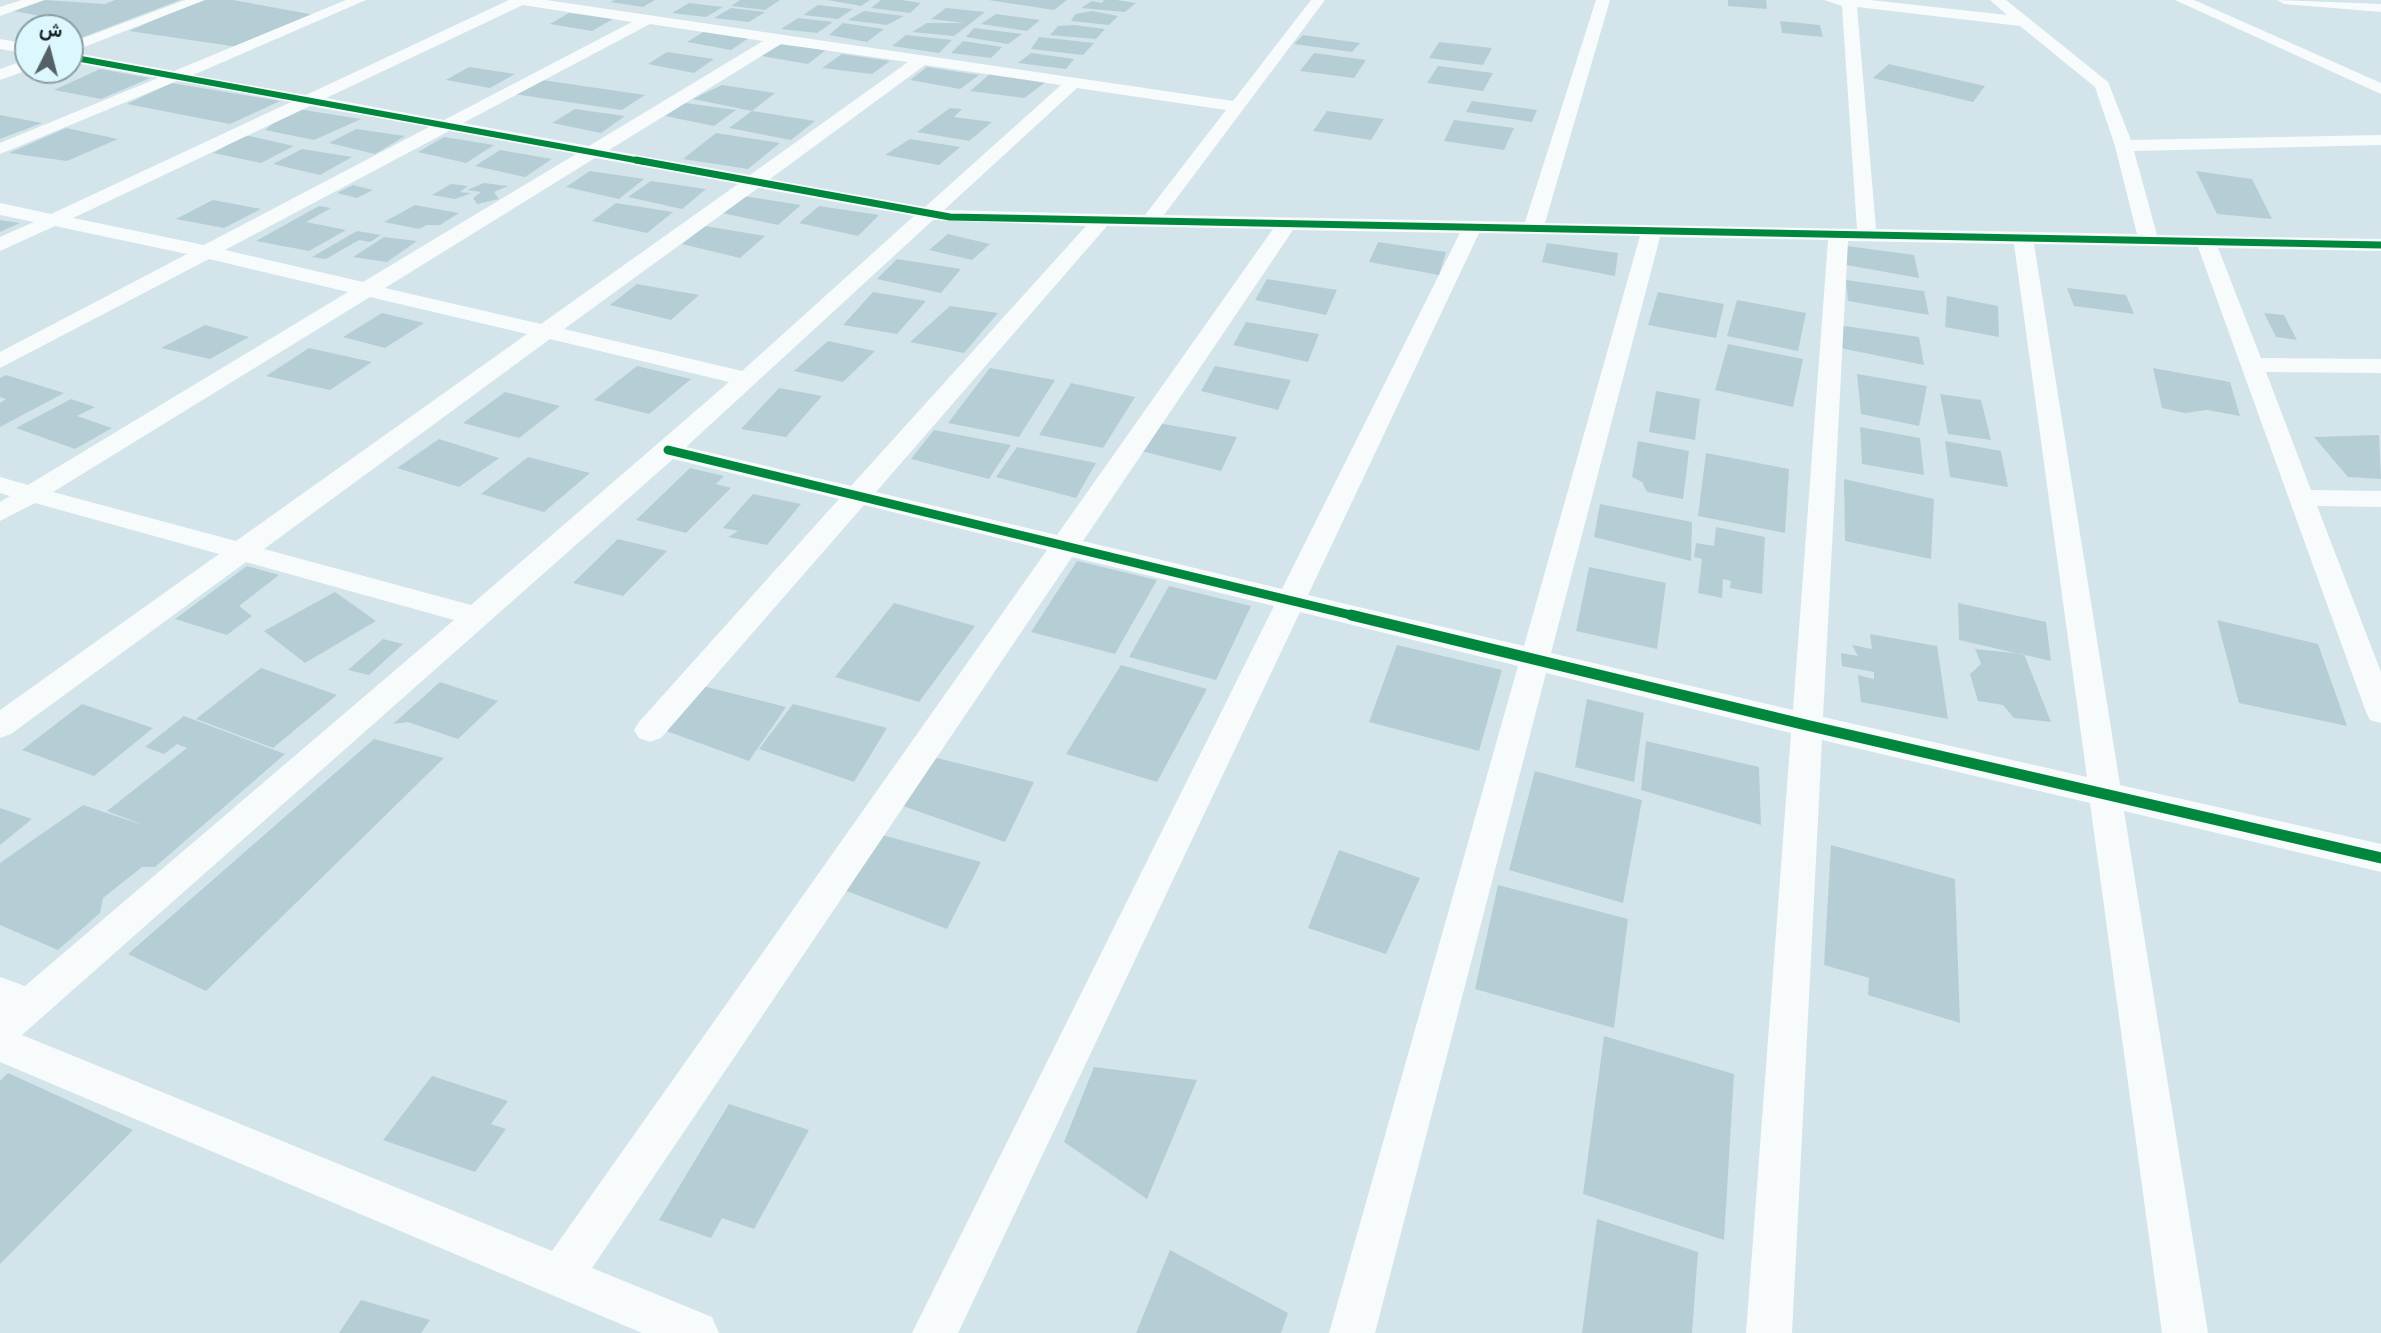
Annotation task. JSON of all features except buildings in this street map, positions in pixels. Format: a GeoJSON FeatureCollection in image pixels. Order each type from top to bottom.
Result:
{"type":"FeatureCollection","features":[{"type":"Feature","properties":{"kind":"street"},"geometry":{"type":"LineString","coordinates":[[0,12],[37,0]]}},
{"type":"Feature","properties":{"kind":"street"},"geometry":{"type":"LineString","coordinates":[[84,43],[198,0]]}},
{"type":"Feature","properties":{"kind":"street"},"geometry":{"type":"LineString","coordinates":[[0,149],[359,0]]}},
{"type":"Feature","properties":{"kind":"street"},"geometry":{"type":"LineString","coordinates":[[0,246],[518,0],[1236,106]]}},
{"type":"Feature","properties":{"kind":"street"},"geometry":{"type":"LineString","coordinates":[[1150,221],[1318,0]]}},
{"type":"Feature","properties":{"kind":"street"},"geometry":{"type":"LineString","coordinates":[[1533,229],[1603,0]]}},
{"type":"Feature","properties":{"kind":"street"},"geometry":{"type":"LineString","coordinates":[[1831,0],[2026,22]]}},
{"type":"Feature","properties":{"kind":"street"},"geometry":{"type":"LineString","coordinates":[[1998,0],[2102,85],[2124,146],[2149,241]]}},
{"type":"Feature","properties":{"kind":"street"},"geometry":{"type":"LineString","coordinates":[[2182,0],[2381,89]]}},
{"type":"Feature","properties":{"kind":"street"},"geometry":{"type":"LineString","coordinates":[[2284,0],[2381,8]]}},
{"type":"Feature","properties":{"kind":"street"},"geometry":{"type":"LineString","coordinates":[[1769,1333],[1806,725],[1853,236],[1849,2]]}},
{"type":"Feature","properties":{"kind":"street"},"geometry":{"type":"LineString","coordinates":[[0,360],[649,19]]}},
{"type":"Feature","properties":{"kind":"street"},"geometry":{"type":"LineString","coordinates":[[0,513],[779,38]]}},
{"type":"Feature","properties":{"kind":"street"},"geometry":{"type":"LineString","coordinates":[[84,60],[925,214],[972,219],[2381,245]]}},
{"type":"Feature","properties":{"kind":"street"},"geometry":{"type":"LineString","coordinates":[[0,726],[923,60]]}},
{"type":"Feature","properties":{"kind":"street"},"geometry":{"type":"LineString","coordinates":[[0,1031],[15,999],[479,617],[668,450],[1073,82]]}},
{"type":"Feature","properties":{"kind":"street"},"geometry":{"type":"LineString","coordinates":[[2124,146],[2381,140]]}},
{"type":"Feature","properties":{"kind":"street"},"geometry":{"type":"LineString","coordinates":[[0,209],[207,252],[746,379]]}},
{"type":"Feature","properties":{"kind":"street"},"geometry":{"type":"LineString","coordinates":[[650,730],[1102,220]]}},
{"type":"Feature","properties":{"kind":"street"},"geometry":{"type":"LineString","coordinates":[[561,1277],[1287,224]]}},
{"type":"Feature","properties":{"kind":"street"},"geometry":{"type":"LineString","coordinates":[[934,1333],[1472,228]]}},
{"type":"Feature","properties":{"kind":"street"},"geometry":{"type":"LineString","coordinates":[[1352,1333],[1651,232]]}},
{"type":"Feature","properties":{"kind":"street"},"geometry":{"type":"LineString","coordinates":[[2023,239],[2185,1333]]}},
{"type":"Feature","properties":{"kind":"street"},"geometry":{"type":"LineString","coordinates":[[2206,242],[2381,712]]}},
{"type":"Feature","properties":{"kind":"street"},"geometry":{"type":"LineString","coordinates":[[2252,365],[2381,366]]}},
{"type":"Feature","properties":{"kind":"street"},"geometry":{"type":"LineString","coordinates":[[668,450],[1806,725],[2381,858]]}},
{"type":"Feature","properties":{"kind":"street"},"geometry":{"type":"LineString","coordinates":[[0,485],[479,617]]}},
{"type":"Feature","properties":{"kind":"street"},"geometry":{"type":"LineString","coordinates":[[2301,498],[2381,499]]}},
{"type":"Feature","properties":{"kind":"street"},"geometry":{"type":"LineString","coordinates":[[0,1044],[695,1333]]}},
{"type":"Feature","properties":{"kind":"cycle path"},"geometry":{"type":"LineString","coordinates":[[84,60],[950,217],[2381,245]]}},
{"type":"Feature","properties":{"kind":"cycle path"},"geometry":{"type":"LineString","coordinates":[[668,450],[1806,725],[2381,858]]}}]}
